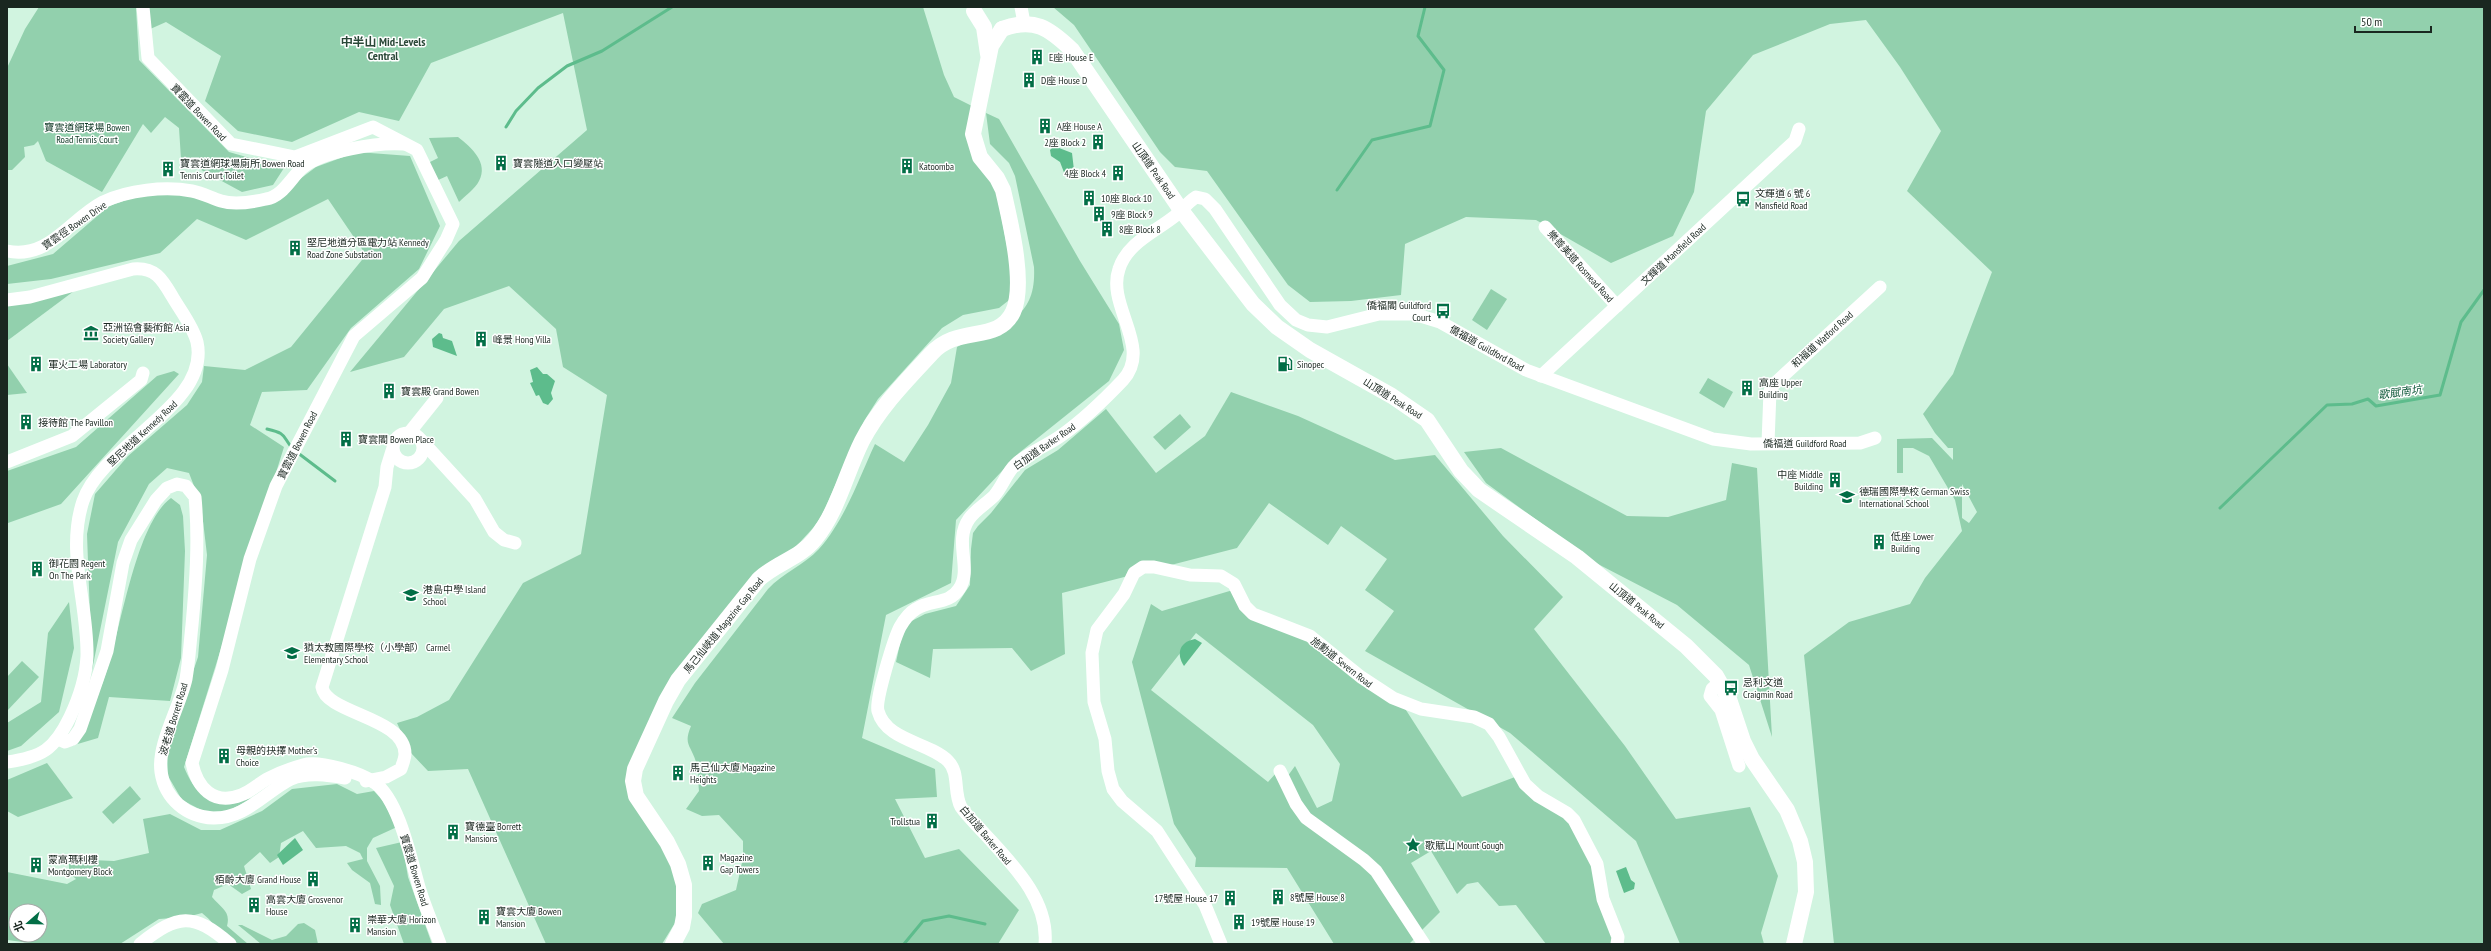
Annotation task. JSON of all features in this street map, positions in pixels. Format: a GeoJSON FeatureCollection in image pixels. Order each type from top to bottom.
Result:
{"type":"FeatureCollection","features":[{"type":"Feature","properties":{"kind":"main road"},"geometry":{"type":"LineString","coordinates":[[970,9],[1002,29]]}},
{"type":"Feature","properties":{"kind":"main road"},"geometry":{"type":"LineString","coordinates":[[970,9],[986,34],[988,61]]}},
{"type":"Feature","properties":{"kind":"main road","name":"山頂道 Peak Road"},"geometry":{"type":"LineString","coordinates":[[1002,29],[1024,23],[1042,27],[1055,34],[1072,50],[1181,210],[1254,304],[1277,327],[1310,350],[1392,396],[1427,420],[1461,471],[1479,490],[1577,557],[1696,655],[1720,682],[1729,699],[1749,753],[1787,810],[1802,847],[1806,873],[1806,892],[1794,944]]}},
{"type":"Feature","properties":{"kind":"main road","name":"馬己仙峽道 Magazine Gap Road"},"geometry":{"type":"LineString","coordinates":[[674,944],[682,927],[684,916],[685,892],[682,874],[668,842],[638,801],[633,781],[640,753],[666,701],[685,671],[759,579],[771,570],[804,551],[820,533],[832,513],[864,438],[888,402],[939,345],[961,335],[984,333],[997,328],[1010,318],[1016,304],[1019,280],[1003,190],[997,178],[980,157],[974,139],[991,46],[1002,29]]}},
{"type":"Feature","properties":{"kind":"street","name":"寶雲道 Bowen Road"},"geometry":{"type":"LineString","coordinates":[[143,7],[148,58],[231,144],[295,157],[373,127],[409,145],[420,154],[453,224],[446,240],[422,278],[354,336],[276,486],[250,559],[222,670],[192,762],[195,778],[204,790],[214,796],[230,798],[241,796],[269,778],[289,775],[304,764],[322,764],[367,778],[382,789],[390,800],[405,834],[420,888],[440,944]]}},
{"type":"Feature","properties":{"kind":"street"},"geometry":{"type":"LineString","coordinates":[[1021,7],[1024,23]]}},
{"type":"Feature","properties":{"kind":"street","name":"文輝道 Mansfield Road"},"geometry":{"type":"LineString","coordinates":[[1541,376],[1795,141],[1799,129]]}},
{"type":"Feature","properties":{"kind":"street","name":"寶雲徑 Bowen Drive"},"geometry":{"type":"LineString","coordinates":[[7,251],[27,252],[44,247],[102,203],[124,194],[146,191],[184,190],[203,194],[225,202],[267,199],[276,196],[305,166],[317,160],[358,148],[396,143],[409,145]]}},
{"type":"Feature","properties":{"kind":"street","name":"僑福道 Guildford Road"},"geometry":{"type":"LineString","coordinates":[[1181,210],[1196,197],[1205,199],[1286,312],[1302,322],[1327,327],[1388,313],[1423,316],[1444,324],[1512,364],[1702,436],[1729,443],[1860,443],[1875,438]]}},
{"type":"Feature","properties":{"kind":"street","name":"白加道 Barker Road"},"geometry":{"type":"LineString","coordinates":[[1045,944],[1044,921],[1037,899],[1001,852],[963,809],[958,799],[955,772],[950,764],[940,755],[890,728],[879,714],[878,700],[896,636],[903,622],[920,606],[948,599],[961,586],[964,574],[962,534],[972,515],[998,492],[1015,465],[1071,428],[1120,383],[1130,370],[1134,351],[1117,293],[1118,270],[1132,247],[1181,210]]}},
{"type":"Feature","properties":{"kind":"street","name":"樂善美道 Rosmead Road"},"geometry":{"type":"LineString","coordinates":[[1545,227],[1617,306]]}},
{"type":"Feature","properties":{"kind":"street","name":"堅尼地道 Kennedy Road"},"geometry":{"type":"LineString","coordinates":[[7,300],[30,297],[133,269],[147,269],[162,278],[193,332],[198,348],[193,374],[179,397],[164,414],[107,464],[85,496],[78,524],[77,548],[86,643],[86,668],[74,709],[58,739],[50,749],[36,756],[7,762]]}},
{"type":"Feature","properties":{"kind":"street","name":"和福道 Watford Road"},"geometry":{"type":"LineString","coordinates":[[1768,443],[1770,391],[1773,385],[1880,287]]}},
{"type":"Feature","properties":{"kind":"street"},"geometry":{"type":"LineString","coordinates":[[7,462],[72,436],[142,380],[143,373]]}},
{"type":"Feature","properties":{"kind":"street"},"geometry":{"type":"LineString","coordinates":[[437,398],[409,433],[421,440],[475,499],[494,532],[504,540],[516,543]]}},
{"type":"Feature","properties":{"kind":"street","name":"波老道 Borrett Road"},"geometry":{"type":"LineString","coordinates":[[385,487],[387,466],[396,437],[409,433]]}},
{"type":"Feature","properties":{"kind":"street"},"geometry":{"type":"LineString","coordinates":[[414,461],[423,450],[421,440]]}},
{"type":"Feature","properties":{"kind":"street"},"geometry":{"type":"LineString","coordinates":[[392,451],[401,462],[435,461],[448,469]]}},
{"type":"Feature","properties":{"kind":"street","name":"波老道 Borrett Road"},"geometry":{"type":"LineString","coordinates":[[58,739],[65,742],[73,739],[80,729],[108,651],[123,563],[131,540],[163,492],[172,485],[181,484],[190,488],[195,498],[197,569],[186,677],[161,757],[164,783],[175,803],[184,809],[204,817],[215,818],[246,809],[289,775],[322,775],[361,781],[386,777],[401,769],[405,754],[401,743],[373,720],[332,700],[323,692],[322,687],[385,487],[391,476],[400,468],[414,461]]}},
{"type":"Feature","properties":{"kind":"street","name":"施勳道 Severn Road"},"geometry":{"type":"LineString","coordinates":[[1221,944],[1205,905],[1152,825],[1122,801],[1112,785],[1104,739],[1092,695],[1094,641],[1099,627],[1121,598],[1131,576],[1140,568],[1151,566],[1190,575],[1218,574],[1234,584],[1245,606],[1253,614],[1310,636],[1360,677],[1393,698],[1422,709],[1474,717],[1489,724],[1499,737],[1525,784],[1538,796],[1567,813],[1574,820],[1597,864],[1603,899],[1618,937],[1618,944]]}},
{"type":"Feature","properties":{"kind":"street"},"geometry":{"type":"LineString","coordinates":[[1720,682],[1712,689],[1710,696],[1721,710],[1739,766]]}},
{"type":"Feature","properties":{"kind":"street"},"geometry":{"type":"LineString","coordinates":[[1280,771],[1296,804],[1306,818],[1364,860],[1376,871],[1424,944]]}},
{"type":"Feature","properties":{"kind":"street"},"geometry":{"type":"LineString","coordinates":[[142,943],[161,928],[174,922],[187,921],[200,922],[230,944]]}},
{"type":"Feature","properties":{"kind":"green space","name":"寶雲道網球場 Bowen Road Tennis Court"},"geometry":{"type":"Polygon","coordinates":[[[39,7],[136,8],[139,60],[229,152],[284,168],[273,185],[242,192],[181,159],[179,128],[165,117],[151,133],[143,124],[102,192],[46,161],[38,141],[34,145],[24,147],[25,157],[12,170],[7,170],[7,68],[25,29],[39,7]]]}},
{"type":"Feature","properties":{"kind":"green space"},"geometry":{"type":"Polygon","coordinates":[[[147,7],[923,7],[944,75],[954,97],[972,106],[995,183],[1013,278],[1013,297],[999,308],[963,315],[942,328],[878,399],[864,421],[821,517],[813,528],[681,672],[628,773],[674,851],[678,918],[662,944],[546,944],[468,769],[428,771],[411,753],[397,723],[417,717],[449,700],[523,583],[581,554],[607,395],[563,367],[556,329],[509,286],[444,309],[404,357],[350,372],[459,241],[587,130],[563,13],[431,63],[399,121],[359,112],[292,142],[238,131],[205,101],[221,56],[166,22],[148,30],[147,7]]]}},
{"type":"Feature","properties":{"kind":"green space"},"geometry":{"type":"Polygon","coordinates":[[[1053,7],[2484,7],[2484,944],[1834,944],[1804,655],[1849,622],[1910,604],[1925,578],[1962,531],[1955,500],[1929,456],[1913,448],[1903,448],[1903,473],[1897,473],[1897,439],[1932,438],[1953,460],[1953,448],[1948,448],[1935,433],[1923,414],[1953,374],[1992,272],[1907,191],[1941,131],[1900,67],[1866,20],[1830,24],[1753,55],[1706,111],[1694,192],[1673,236],[1611,263],[1536,220],[1466,217],[1405,244],[1401,295],[1351,301],[1310,302],[1288,285],[1207,171],[1175,167],[1160,152],[1074,25],[1053,7]],[[1962,484],[1962,518],[1969,523],[1977,512],[1962,484]]]}},
{"type":"Feature","properties":{"kind":"green space"},"geometry":{"type":"Polygon","coordinates":[[[986,113],[999,119],[1080,261],[1119,324],[1124,350],[1109,381],[1019,453],[956,520],[951,583],[886,615],[862,738],[935,769],[937,797],[895,799],[925,858],[959,849],[1019,910],[998,944],[724,944],[698,913],[702,904],[736,890],[743,858],[743,841],[719,815],[702,816],[686,809],[699,791],[698,769],[688,741],[691,726],[672,718],[695,683],[768,589],[780,578],[813,555],[828,538],[851,498],[875,444],[904,462],[928,425],[951,383],[957,347],[1012,320],[1022,311],[1029,301],[1033,286],[1034,267],[1015,176],[1009,163],[990,144],[986,113]]]}},
{"type":"Feature","properties":{"kind":"green space"},"geometry":{"type":"Polygon","coordinates":[[[458,137],[477,156],[482,168],[482,174],[477,184],[459,202],[447,176],[436,181],[428,163],[438,158],[429,138],[458,137]]]}},
{"type":"Feature","properties":{"kind":"green space"},"geometry":{"type":"Polygon","coordinates":[[[357,152],[410,156],[440,226],[419,269],[351,328],[307,390],[262,392],[250,425],[284,447],[184,767],[196,788],[203,795],[211,799],[229,801],[253,798],[228,811],[205,812],[182,800],[168,776],[167,748],[198,657],[207,555],[201,504],[189,473],[167,468],[149,484],[118,542],[92,670],[87,534],[95,494],[128,456],[187,405],[202,382],[204,366],[245,370],[291,347],[366,255],[328,199],[246,240],[197,219],[160,253],[51,279],[7,284],[7,266],[53,254],[109,206],[138,196],[190,193],[268,203],[316,167],[357,152]]]}},
{"type":"Feature","properties":{"kind":"green space"},"geometry":{"type":"Polygon","coordinates":[[[1491,289],[1507,299],[1487,330],[1472,320],[1491,289]]]}},
{"type":"Feature","properties":{"kind":"green space"},"geometry":{"type":"Polygon","coordinates":[[[74,291],[7,341],[7,306],[74,291]]]}},
{"type":"Feature","properties":{"kind":"green space"},"geometry":{"type":"Polygon","coordinates":[[[7,364],[27,393],[7,395],[7,364]]]}},
{"type":"Feature","properties":{"kind":"green space"},"geometry":{"type":"Polygon","coordinates":[[[174,371],[179,374],[61,504],[8,523],[7,471],[76,447],[157,376],[174,371]]]}},
{"type":"Feature","properties":{"kind":"green space"},"geometry":{"type":"Polygon","coordinates":[[[1708,378],[1733,392],[1724,408],[1699,393],[1708,378]]]}},
{"type":"Feature","properties":{"kind":"green space"},"geometry":{"type":"Polygon","coordinates":[[[1231,392],[1298,416],[1395,460],[1435,455],[1503,536],[1563,597],[1534,629],[1625,746],[1676,819],[1750,807],[1778,876],[1761,933],[1764,944],[1680,944],[1636,841],[1510,733],[1365,651],[1394,611],[1365,590],[1387,559],[1341,526],[1328,545],[1269,503],[1237,548],[1062,593],[1065,654],[1031,671],[1012,648],[933,649],[930,678],[896,662],[904,625],[925,614],[956,606],[970,585],[973,533],[1025,470],[1058,450],[1106,409],[1156,473],[1205,436],[1231,392]]]}},
{"type":"Feature","properties":{"kind":"green space"},"geometry":{"type":"Polygon","coordinates":[[[1180,414],[1191,427],[1165,450],[1153,437],[1180,414]]]}},
{"type":"Feature","properties":{"kind":"green space"},"geometry":{"type":"Polygon","coordinates":[[[1501,448],[1627,516],[1668,517],[1726,500],[1732,463],[1757,468],[1772,737],[1749,665],[1677,605],[1594,562],[1486,483],[1464,452],[1501,448]]]}},
{"type":"Feature","properties":{"kind":"green space"},"geometry":{"type":"Polygon","coordinates":[[[171,498],[180,505],[183,516],[185,551],[181,658],[170,701],[109,697],[98,738],[64,748],[100,690],[109,663],[138,556],[147,532],[158,512],[171,498]]]}},
{"type":"Feature","properties":{"kind":"green space"},"geometry":{"type":"Polygon","coordinates":[[[1233,590],[1243,609],[1252,618],[1301,636],[1319,646],[1363,684],[1404,707],[1462,797],[1515,777],[1531,795],[1569,820],[1594,866],[1601,904],[1614,938],[1614,944],[1546,944],[1516,905],[1499,906],[1478,882],[1467,884],[1457,894],[1431,851],[1411,863],[1440,912],[1420,932],[1379,869],[1367,857],[1316,822],[1300,802],[1287,777],[1295,766],[1317,808],[1332,801],[1340,764],[1313,725],[1196,633],[1151,690],[1268,782],[1277,772],[1291,803],[1300,817],[1312,829],[1350,854],[1371,872],[1389,895],[1415,938],[1409,944],[1334,944],[1287,868],[1195,867],[1196,858],[1174,824],[1132,662],[1151,604],[1162,611],[1233,590]]]}},
{"type":"Feature","properties":{"kind":"green space"},"geometry":{"type":"Polygon","coordinates":[[[69,602],[74,648],[59,712],[21,746],[7,751],[7,723],[41,702],[48,633],[69,602]]]}},
{"type":"Feature","properties":{"kind":"green space"},"geometry":{"type":"Polygon","coordinates":[[[22,661],[39,677],[7,711],[7,677],[22,661]]]}},
{"type":"Feature","properties":{"kind":"green space"},"geometry":{"type":"Polygon","coordinates":[[[47,763],[73,798],[18,817],[7,811],[7,780],[47,763]]]}},
{"type":"Feature","properties":{"kind":"green space"},"geometry":{"type":"Polygon","coordinates":[[[337,784],[357,794],[374,791],[383,801],[397,827],[373,838],[367,848],[367,861],[380,886],[381,905],[375,904],[370,883],[352,870],[347,863],[363,859],[360,853],[346,846],[316,848],[303,831],[281,843],[279,857],[270,863],[260,852],[244,866],[251,889],[242,894],[228,884],[214,890],[212,897],[226,913],[228,917],[227,926],[248,944],[239,943],[226,938],[202,913],[187,917],[159,919],[120,944],[31,943],[48,943],[48,903],[8,903],[7,940],[7,872],[67,884],[76,879],[69,872],[69,859],[114,861],[149,853],[143,819],[170,814],[201,830],[220,830],[262,811],[292,789],[337,784]]]}},
{"type":"Feature","properties":{"kind":"green space"},"geometry":{"type":"Polygon","coordinates":[[[130,786],[141,799],[113,824],[102,812],[130,786]]]}},
{"type":"Feature","properties":{"kind":"green space"},"geometry":{"type":"Polygon","coordinates":[[[402,842],[408,877],[432,944],[404,944],[390,905],[394,886],[376,848],[402,842]]]}},
{"type":"Feature","properties":{"kind":"green space"},"geometry":{"type":"Polygon","coordinates":[[[304,923],[315,930],[318,944],[261,944],[238,925],[242,925],[272,940],[286,936],[298,924],[304,923]]]}},
{"type":"Feature","properties":{"kind":"shaded area"},"geometry":{"type":"Polygon","coordinates":[[[1054,146],[1072,153],[1074,170],[1071,175],[1065,175],[1060,162],[1051,156],[1050,150],[1054,146]]]}},
{"type":"Feature","properties":{"kind":"shaded area"},"geometry":{"type":"Polygon","coordinates":[[[439,333],[442,334],[443,338],[452,341],[457,356],[433,347],[432,339],[439,333]]]}},
{"type":"Feature","properties":{"kind":"shaded area"},"geometry":{"type":"Polygon","coordinates":[[[537,367],[543,374],[547,374],[555,381],[551,393],[553,399],[548,405],[543,403],[539,395],[536,396],[530,383],[533,382],[530,370],[537,367]]]}},
{"type":"Feature","properties":{"kind":"shaded area"},"geometry":{"type":"Polygon","coordinates":[[[1195,639],[1202,643],[1184,666],[1180,657],[1180,649],[1185,643],[1195,639]]]}},
{"type":"Feature","properties":{"kind":"shaded area"},"geometry":{"type":"Polygon","coordinates":[[[295,838],[303,850],[283,865],[277,855],[295,838]]]}},
{"type":"Feature","properties":{"kind":"shaded area"},"geometry":{"type":"Polygon","coordinates":[[[1626,867],[1631,880],[1635,883],[1634,889],[1624,893],[1616,871],[1626,867]]]}},
{"type":"Feature","properties":{"kind":"waterway"},"geometry":{"type":"LineString","coordinates":[[506,127],[516,111],[538,88],[567,66],[602,51],[672,7]]}},
{"type":"Feature","properties":{"kind":"waterway"},"geometry":{"type":"LineString","coordinates":[[1337,190],[1372,140],[1430,126],[1444,70],[1418,36],[1425,7]]}},
{"type":"Feature","properties":{"kind":"waterway","name":"歌賦南坑"},"geometry":{"type":"LineString","coordinates":[[2220,508],[2327,405],[2352,404],[2368,399],[2376,406],[2440,395],[2461,322],[2484,290]]}},
{"type":"Feature","properties":{"kind":"waterway"},"geometry":{"type":"LineString","coordinates":[[267,429],[278,432],[285,437],[292,448]]}},
{"type":"Feature","properties":{"kind":"waterway"},"geometry":{"type":"LineString","coordinates":[[298,453],[335,481]]}},
{"type":"Feature","properties":{"kind":"waterway"},"geometry":{"type":"LineString","coordinates":[[904,944],[923,921],[949,916],[985,924]]}},
{"type":"Feature","properties":{"kind":"place","name":"E座 House E"},"geometry":{"type":"Point","coordinates":[1037,57]}},
{"type":"Feature","properties":{"kind":"place","name":"D座 House D"},"geometry":{"type":"Point","coordinates":[1029,80]}},
{"type":"Feature","properties":{"kind":"place","name":"A座 House A"},"geometry":{"type":"Point","coordinates":[1045,126]}},
{"type":"Feature","properties":{"kind":"place","name":"2座 Block 2"},"geometry":{"type":"Point","coordinates":[1098,142]}},
{"type":"Feature","properties":{"kind":"place","name":"寶雲隧道入口變壓站"},"geometry":{"type":"Point","coordinates":[501,163]}},
{"type":"Feature","properties":{"kind":"place","name":"Katoomba"},"geometry":{"type":"Point","coordinates":[907,166]}},
{"type":"Feature","properties":{"kind":"place","name":"寶雲道網球場廁所 Bowen Road Tennis Court Toilet"},"geometry":{"type":"Point","coordinates":[168,169]}},
{"type":"Feature","properties":{"kind":"place","name":"4座 Block 4"},"geometry":{"type":"Point","coordinates":[1118,173]}},
{"type":"Feature","properties":{"kind":"place","name":"10座 Block 10"},"geometry":{"type":"Point","coordinates":[1089,198]}},
{"type":"Feature","properties":{"kind":"place","name":"文輝道 6 號 6 Mansfield Road"},"geometry":{"type":"Point","coordinates":[1743,199]}},
{"type":"Feature","properties":{"kind":"place","name":"9座 Block 9"},"geometry":{"type":"Point","coordinates":[1099,214]}},
{"type":"Feature","properties":{"kind":"place","name":"8座 Block 8"},"geometry":{"type":"Point","coordinates":[1107,229]}},
{"type":"Feature","properties":{"kind":"place","name":"堅尼地道分區電力站 Kennedy Road Zone Substation"},"geometry":{"type":"Point","coordinates":[295,248]}},
{"type":"Feature","properties":{"kind":"place","name":"僑福閣 Guildford Court"},"geometry":{"type":"Point","coordinates":[1443,311]}},
{"type":"Feature","properties":{"kind":"place","name":"亞洲協會藝術館 Asia Society Gallery"},"geometry":{"type":"Point","coordinates":[91,333]}},
{"type":"Feature","properties":{"kind":"place","name":"峰景 Hong Villa"},"geometry":{"type":"Point","coordinates":[481,339]}},
{"type":"Feature","properties":{"kind":"place","name":"軍火工場 Laboratory"},"geometry":{"type":"Point","coordinates":[36,364]}},
{"type":"Feature","properties":{"kind":"place","name":"Sinopec"},"geometry":{"type":"Point","coordinates":[1285,364]}},
{"type":"Feature","properties":{"kind":"place","name":"高座 Upper Building"},"geometry":{"type":"Point","coordinates":[1747,388]}},
{"type":"Feature","properties":{"kind":"place","name":"寶雲殿 Grand Bowen"},"geometry":{"type":"Point","coordinates":[389,391]}},
{"type":"Feature","properties":{"kind":"place","name":"接待館 The Pavillon"},"geometry":{"type":"Point","coordinates":[26,422]}},
{"type":"Feature","properties":{"kind":"place","name":"寶雲閣 Bowen Place"},"geometry":{"type":"Point","coordinates":[346,439]}},
{"type":"Feature","properties":{"kind":"place","name":"中座 Middle Building"},"geometry":{"type":"Point","coordinates":[1835,480]}},
{"type":"Feature","properties":{"kind":"place","name":"德瑞國際學校 German Swiss International School"},"geometry":{"type":"Point","coordinates":[1847,497]}},
{"type":"Feature","properties":{"kind":"place","name":"低座 Lower Building"},"geometry":{"type":"Point","coordinates":[1879,542]}},
{"type":"Feature","properties":{"kind":"place","name":"御花園 Regent On The Park"},"geometry":{"type":"Point","coordinates":[37,569]}},
{"type":"Feature","properties":{"kind":"place","name":"港島中學 Island School"},"geometry":{"type":"Point","coordinates":[411,595]}},
{"type":"Feature","properties":{"kind":"place","name":"猶太教國際學校（小學部） Carmel Elementary School"},"geometry":{"type":"Point","coordinates":[292,653]}},
{"type":"Feature","properties":{"kind":"place","name":"忌利文道 Craigmin Road"},"geometry":{"type":"Point","coordinates":[1731,688]}},
{"type":"Feature","properties":{"kind":"place","name":"母親的抉擇 Mother's Choice"},"geometry":{"type":"Point","coordinates":[224,756]}},
{"type":"Feature","properties":{"kind":"place","name":"馬己仙大廈 Magazine Heights"},"geometry":{"type":"Point","coordinates":[678,773]}},
{"type":"Feature","properties":{"kind":"place","name":"Trollstua"},"geometry":{"type":"Point","coordinates":[932,821]}},
{"type":"Feature","properties":{"kind":"place","name":"寶德臺 Borrett Mansions"},"geometry":{"type":"Point","coordinates":[453,832]}},
{"type":"Feature","properties":{"kind":"place","name":"歌賦山 Mount Gough"},"geometry":{"type":"Point","coordinates":[1413,845]}},
{"type":"Feature","properties":{"kind":"place","name":"Magazine Gap Towers"},"geometry":{"type":"Point","coordinates":[708,863]}},
{"type":"Feature","properties":{"kind":"place","name":"蒙高瑪利樓 Montgomery Block"},"geometry":{"type":"Point","coordinates":[36,865]}},
{"type":"Feature","properties":{"kind":"place","name":"栢齡大廈 Grand House"},"geometry":{"type":"Point","coordinates":[313,879]}},
{"type":"Feature","properties":{"kind":"place","name":"8號屋 House 8"},"geometry":{"type":"Point","coordinates":[1278,897]}},
{"type":"Feature","properties":{"kind":"place","name":"17號屋 House 17"},"geometry":{"type":"Point","coordinates":[1230,898]}},
{"type":"Feature","properties":{"kind":"place","name":"高雲大廈 Grosvenor House"},"geometry":{"type":"Point","coordinates":[254,905]}},
{"type":"Feature","properties":{"kind":"place","name":"寶雲大廈 Bowen Mansion"},"geometry":{"type":"Point","coordinates":[484,917]}},
{"type":"Feature","properties":{"kind":"place","name":"19號屋 House 19"},"geometry":{"type":"Point","coordinates":[1239,922]}},
{"type":"Feature","properties":{"kind":"place","name":"崇華大廈 Horizon Mansion"},"geometry":{"type":"Point","coordinates":[355,925]}},
{"type":"Feature","properties":{"kind":"district","name":"中半山 Mid-Levels Central"},"geometry":{"type":"Point","coordinates":[383,49]}}]}
